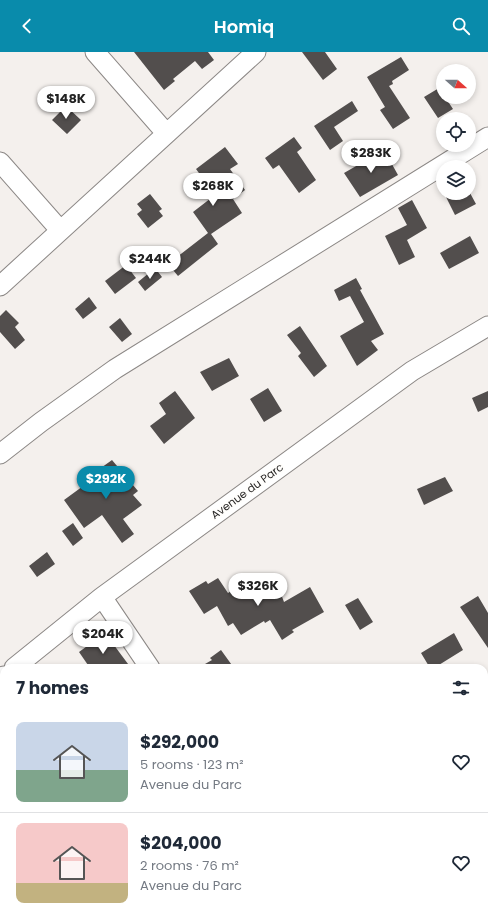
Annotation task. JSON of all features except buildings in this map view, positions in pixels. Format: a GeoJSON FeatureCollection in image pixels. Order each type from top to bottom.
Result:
{"type":"FeatureCollection","features":[{"type":"Feature","properties":{"kind":"street"},"geometry":{"type":"LineString","coordinates":[[95,52],[166,133]]}},
{"type":"Feature","properties":{"kind":"street"},"geometry":{"type":"LineString","coordinates":[[0,286],[256,52]]}},
{"type":"Feature","properties":{"kind":"street"},"geometry":{"type":"LineString","coordinates":[[0,454],[115,369],[488,137]]}},
{"type":"Feature","properties":{"kind":"street"},"geometry":{"type":"LineString","coordinates":[[0,162],[60,230]]}},
{"type":"Feature","properties":{"kind":"street","name":"Avenue du Parc"},"geometry":{"type":"LineString","coordinates":[[19,664],[102,597],[412,371],[488,326]]}},
{"type":"Feature","properties":{"kind":"street"},"geometry":{"type":"LineString","coordinates":[[102,597],[147,664]]}}]}
